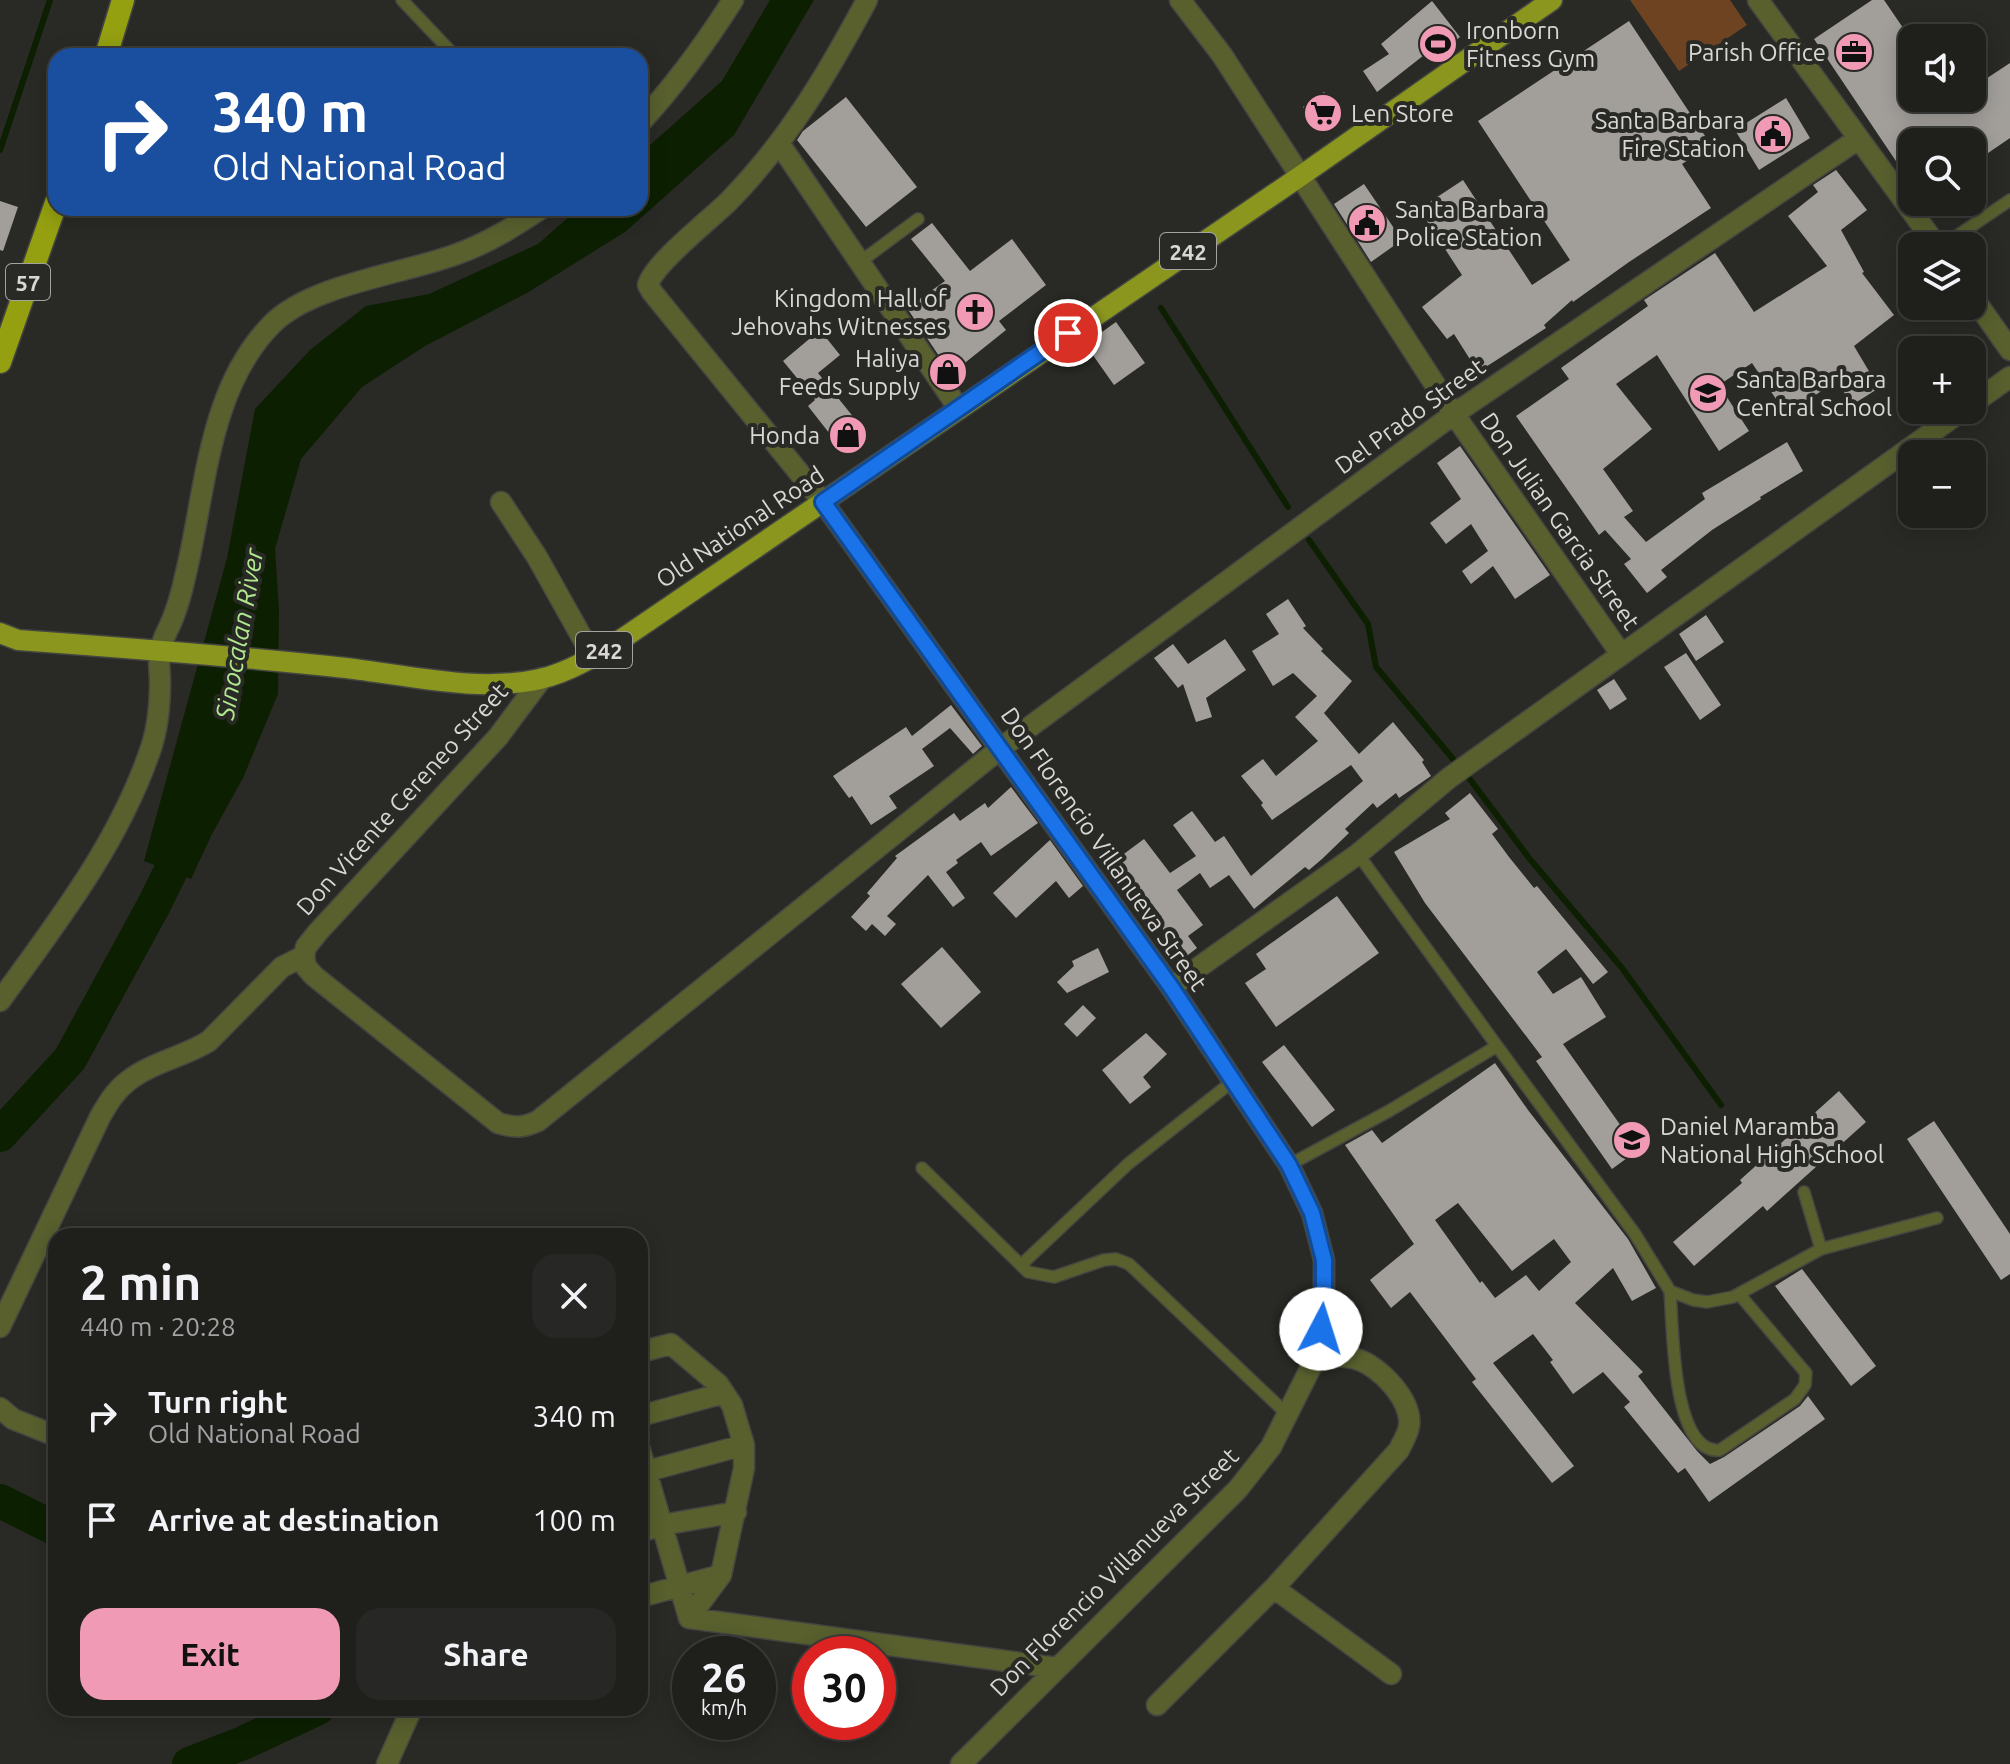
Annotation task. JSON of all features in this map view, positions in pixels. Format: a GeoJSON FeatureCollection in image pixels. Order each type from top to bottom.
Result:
{"type":"FeatureCollection","features":[{"type":"Feature","properties":{"kind":"highway"},"geometry":{"type":"LineString","coordinates":[[108,48],[123,0]]}},
{"type":"Feature","properties":{"kind":"highway","name":"57"},"geometry":{"type":"LineString","coordinates":[[0,362],[51,216]]}},
{"type":"Feature","properties":{"kind":"main road","name":"Old National Road"},"geometry":{"type":"LineString","coordinates":[[6,639],[347,668],[441,681],[509,683],[542,678],[593,657],[1302,175],[1552,0]]}},
{"type":"Feature","properties":{"kind":"street"},"geometry":{"type":"LineString","coordinates":[[648,114],[705,45],[733,0]]}},
{"type":"Feature","properties":{"kind":"street"},"geometry":{"type":"LineString","coordinates":[[867,0],[799,119],[779,143],[959,409]]}},
{"type":"Feature","properties":{"kind":"street","name":"Don Julian Garcia Street"},"geometry":{"type":"LineString","coordinates":[[1180,0],[1222,55],[1302,175],[1454,414],[1621,654]]}},
{"type":"Feature","properties":{"kind":"street"},"geometry":{"type":"LineString","coordinates":[[1758,0],[1929,232]]}},
{"type":"Feature","properties":{"kind":"street","name":"Del Prado Street"},"geometry":{"type":"LineString","coordinates":[[304,956],[306,967],[314,976],[498,1123],[513,1128],[526,1127],[538,1121],[1001,748],[1454,414],[1858,139]]}},
{"type":"Feature","properties":{"kind":"street","name":"Don Florencio Villanueva Street"},"geometry":{"type":"LineString","coordinates":[[779,143],[729,201],[657,270],[648,285],[823,502],[1171,987],[1289,1165],[1312,1213],[1324,1260],[1324,1303],[1317,1355],[1271,1447],[1238,1489],[961,1764]]}},
{"type":"Feature","properties":{"kind":"street"},"geometry":{"type":"LineString","coordinates":[[0,1001],[86,884],[125,813],[152,746],[166,651],[220,415],[233,379],[256,342],[274,322],[302,302],[459,254],[510,230],[530,216]]}},
{"type":"Feature","properties":{"kind":"street"},"geometry":{"type":"LineString","coordinates":[[1986,316],[2010,350]]}},
{"type":"Feature","properties":{"kind":"street"},"geometry":{"type":"LineString","coordinates":[[1986,394],[2010,377]]}},
{"type":"Feature","properties":{"kind":"street"},"geometry":{"type":"LineString","coordinates":[[1171,987],[1358,854],[1449,778],[1943,424]]}},
{"type":"Feature","properties":{"kind":"street"},"geometry":{"type":"LineString","coordinates":[[501,502],[537,557],[593,657]]}},
{"type":"Feature","properties":{"kind":"street","name":"Don Vicente Cereneo Street"},"geometry":{"type":"LineString","coordinates":[[304,956],[306,947],[318,932],[498,737],[542,678]]}},
{"type":"Feature","properties":{"kind":"street"},"geometry":{"type":"LineString","coordinates":[[0,1327],[100,1117],[114,1094],[139,1074],[209,1041],[282,967],[304,956]]}},
{"type":"Feature","properties":{"kind":"street"},"geometry":{"type":"LineString","coordinates":[[648,1350],[671,1344],[718,1384],[732,1405],[744,1445],[744,1468],[721,1575],[689,1618]]}},
{"type":"Feature","properties":{"kind":"street"},"geometry":{"type":"LineString","coordinates":[[1157,1705],[1274,1588],[1399,1450],[1409,1426],[1407,1408],[1401,1395],[1371,1366],[1359,1360],[1317,1355]]}},
{"type":"Feature","properties":{"kind":"street"},"geometry":{"type":"LineString","coordinates":[[648,1414],[724,1393]]}},
{"type":"Feature","properties":{"kind":"street"},"geometry":{"type":"LineString","coordinates":[[0,1408],[13,1419],[48,1433]]}},
{"type":"Feature","properties":{"kind":"street"},"geometry":{"type":"LineString","coordinates":[[648,1471],[744,1445]]}},
{"type":"Feature","properties":{"kind":"street"},"geometry":{"type":"LineString","coordinates":[[648,1486],[689,1618]]}},
{"type":"Feature","properties":{"kind":"street"},"geometry":{"type":"LineString","coordinates":[[648,1529],[736,1512]]}},
{"type":"Feature","properties":{"kind":"street"},"geometry":{"type":"LineString","coordinates":[[648,1595],[721,1575]]}},
{"type":"Feature","properties":{"kind":"street"},"geometry":{"type":"LineString","coordinates":[[1274,1588],[1391,1674]]}},
{"type":"Feature","properties":{"kind":"street"},"geometry":{"type":"LineString","coordinates":[[689,1618],[1057,1668]]}},
{"type":"Feature","properties":{"kind":"street"},"geometry":{"type":"LineString","coordinates":[[387,1764],[408,1716]]}},
{"type":"Feature","properties":{"kind":"lane"},"geometry":{"type":"LineString","coordinates":[[402,0],[447,48]]}},
{"type":"Feature","properties":{"kind":"lane"},"geometry":{"type":"LineString","coordinates":[[1961,232],[2010,200]]}},
{"type":"Feature","properties":{"kind":"lane"},"geometry":{"type":"LineString","coordinates":[[860,262],[918,219]]}},
{"type":"Feature","properties":{"kind":"lane"},"geometry":{"type":"LineString","coordinates":[[1358,854],[1635,1234],[1670,1291],[1680,1403],[1687,1424],[1700,1444],[1710,1451],[1720,1450],[1795,1399],[1805,1385],[1806,1373],[1739,1294]]}},
{"type":"Feature","properties":{"kind":"lane"},"geometry":{"type":"LineString","coordinates":[[1289,1165],[1389,1111],[1497,1046]]}},
{"type":"Feature","properties":{"kind":"lane"},"geometry":{"type":"LineString","coordinates":[[1021,1265],[1128,1164],[1233,1081]]}},
{"type":"Feature","properties":{"kind":"lane"},"geometry":{"type":"LineString","coordinates":[[922,1168],[1028,1272],[1054,1277],[1104,1260],[1116,1259],[1129,1264],[1288,1415]]}},
{"type":"Feature","properties":{"kind":"lane"},"geometry":{"type":"LineString","coordinates":[[1804,1192],[1821,1249]]}},
{"type":"Feature","properties":{"kind":"lane"},"geometry":{"type":"LineString","coordinates":[[1670,1291],[1707,1302],[1739,1294],[1821,1249],[1937,1218]]}},
{"type":"Feature","properties":{"kind":"shaded area"},"geometry":{"type":"Polygon","coordinates":[[[1630,0],[1730,0],[1747,25],[1679,71],[1630,0]]]}},
{"type":"Feature","properties":{"kind":"water"},"geometry":{"type":"Polygon","coordinates":[[[770,0],[814,0],[734,135],[648,212],[648,147],[722,81],[770,0]]]}},
{"type":"Feature","properties":{"kind":"water"},"geometry":{"type":"Polygon","coordinates":[[[570,216],[643,216],[625,232],[527,293],[425,346],[362,387],[301,459],[275,549],[279,611],[278,694],[243,778],[191,879],[144,861],[227,558],[255,409],[310,350],[366,306],[429,294],[538,244],[570,216]]]}},
{"type":"Feature","properties":{"kind":"building"},"geometry":{"type":"Polygon","coordinates":[[[1872,0],[1884,0],[1900,24],[1898,112],[1986,112],[1986,79],[2010,63],[2010,138],[1986,154],[1986,128],[1898,128],[1898,164],[1814,39],[1872,0]]]}},
{"type":"Feature","properties":{"kind":"building"},"geometry":{"type":"Polygon","coordinates":[[[1432,1],[1460,37],[1438,54],[1433,48],[1377,92],[1363,71],[1389,54],[1381,44],[1432,1]]]}},
{"type":"Feature","properties":{"kind":"building"},"geometry":{"type":"Polygon","coordinates":[[[1629,21],[1711,145],[1682,164],[1711,208],[1572,300],[1544,325],[1546,328],[1478,372],[1454,334],[1447,339],[1422,307],[1462,275],[1419,209],[1463,180],[1532,285],[1570,260],[1478,121],[1629,21]]]}},
{"type":"Feature","properties":{"kind":"building"},"geometry":{"type":"Polygon","coordinates":[[[1324,92],[1339,112],[1317,128],[1303,107],[1324,92]]]}},
{"type":"Feature","properties":{"kind":"building"},"geometry":{"type":"Polygon","coordinates":[[[846,97],[917,187],[866,227],[797,140],[803,131],[846,97]]]}},
{"type":"Feature","properties":{"kind":"building","name":"Santa Barbara Fire Station"},"geometry":{"type":"Polygon","coordinates":[[[1786,98],[1810,138],[1759,170],[1735,130],[1786,98]]]}},
{"type":"Feature","properties":{"kind":"building"},"geometry":{"type":"Polygon","coordinates":[[[1836,170],[1867,210],[1841,230],[1862,273],[1894,315],[1854,346],[1879,388],[1852,405],[1837,381],[1786,414],[1752,363],[1719,385],[1749,431],[1719,451],[1657,355],[1616,384],[1652,429],[1603,469],[1633,511],[1624,517],[1646,542],[1705,499],[1702,493],[1787,442],[1803,471],[1712,530],[1661,570],[1667,577],[1647,593],[1624,564],[1631,559],[1605,530],[1599,535],[1516,416],[1569,379],[1561,368],[1648,306],[1644,300],[1715,253],[1754,312],[1827,266],[1788,216],[1818,192],[1813,185],[1836,170]]]}},
{"type":"Feature","properties":{"kind":"building","name":"Santa Barbara Police Station"},"geometry":{"type":"Polygon","coordinates":[[[1364,184],[1402,240],[1371,262],[1334,204],[1364,184]]]}},
{"type":"Feature","properties":{"kind":"building"},"geometry":{"type":"Polygon","coordinates":[[[0,201],[18,207],[3,251],[0,250],[0,201]]]}},
{"type":"Feature","properties":{"kind":"building"},"geometry":{"type":"Polygon","coordinates":[[[932,223],[970,271],[1012,239],[1046,285],[999,321],[1006,330],[951,374],[907,308],[945,281],[911,239],[932,223]]]}},
{"type":"Feature","properties":{"kind":"building"},"geometry":{"type":"Polygon","coordinates":[[[1116,322],[1145,363],[1114,385],[1085,344],[1116,322]]]}},
{"type":"Feature","properties":{"kind":"building"},"geometry":{"type":"Polygon","coordinates":[[[820,330],[840,355],[818,373],[863,429],[840,447],[808,406],[815,400],[783,361],[820,330]]]}},
{"type":"Feature","properties":{"kind":"building"},"geometry":{"type":"Polygon","coordinates":[[[1460,446],[1550,575],[1515,599],[1493,566],[1471,584],[1462,571],[1488,551],[1471,524],[1446,544],[1430,523],[1461,499],[1437,463],[1460,446]]]}},
{"type":"Feature","properties":{"kind":"building"},"geometry":{"type":"Polygon","coordinates":[[[1288,599],[1306,626],[1303,628],[1352,681],[1324,713],[1359,754],[1393,722],[1424,760],[1422,762],[1431,776],[1399,798],[1396,793],[1377,808],[1373,803],[1345,829],[1349,833],[1322,859],[1309,870],[1305,867],[1254,909],[1229,875],[1210,888],[1200,873],[1177,890],[1203,925],[1188,936],[1197,948],[1184,958],[1157,921],[1162,917],[1117,859],[1144,839],[1170,873],[1196,856],[1173,825],[1192,811],[1215,842],[1224,836],[1251,876],[1363,781],[1351,765],[1272,820],[1261,805],[1263,803],[1241,776],[1263,759],[1276,776],[1318,741],[1295,717],[1317,696],[1293,673],[1273,686],[1252,651],[1279,634],[1266,614],[1288,599]]]}},
{"type":"Feature","properties":{"kind":"building"},"geometry":{"type":"Polygon","coordinates":[[[1706,615],[1724,642],[1696,661],[1679,634],[1706,615]]]}},
{"type":"Feature","properties":{"kind":"building"},"geometry":{"type":"Polygon","coordinates":[[[1225,639],[1246,670],[1206,698],[1212,717],[1196,722],[1183,684],[1178,688],[1154,658],[1173,644],[1188,664],[1225,639]]]}},
{"type":"Feature","properties":{"kind":"building"},"geometry":{"type":"Polygon","coordinates":[[[1686,653],[1721,705],[1700,720],[1664,667],[1686,653]]]}},
{"type":"Feature","properties":{"kind":"building"},"geometry":{"type":"Polygon","coordinates":[[[1614,679],[1627,699],[1610,710],[1597,690],[1614,679]]]}},
{"type":"Feature","properties":{"kind":"building"},"geometry":{"type":"Polygon","coordinates":[[[951,705],[982,746],[973,754],[950,728],[922,749],[934,766],[889,796],[897,808],[871,825],[852,796],[849,798],[833,776],[906,727],[912,736],[951,705]]]}},
{"type":"Feature","properties":{"kind":"building"},"geometry":{"type":"Polygon","coordinates":[[[1011,787],[1038,823],[991,856],[981,842],[956,860],[958,863],[946,872],[965,898],[953,907],[928,875],[887,916],[896,924],[885,936],[872,924],[866,931],[851,917],[870,896],[867,893],[897,858],[895,856],[954,813],[960,821],[985,803],[988,808],[1011,787]]]}},
{"type":"Feature","properties":{"kind":"building"},"geometry":{"type":"Polygon","coordinates":[[[1470,793],[1498,829],[1492,834],[1509,857],[1608,972],[1593,984],[1566,949],[1537,972],[1553,994],[1581,977],[1606,1017],[1563,1044],[1638,1150],[1612,1169],[1536,1061],[1542,1057],[1425,903],[1394,852],[1450,819],[1445,813],[1470,793]]]}},
{"type":"Feature","properties":{"kind":"building"},"geometry":{"type":"Polygon","coordinates":[[[1050,840],[1083,886],[1069,898],[1056,881],[1016,918],[993,893],[1050,840]]]}},
{"type":"Feature","properties":{"kind":"building"},"geometry":{"type":"Polygon","coordinates":[[[1337,896],[1379,953],[1276,1027],[1245,983],[1266,969],[1256,954],[1337,896]]]}},
{"type":"Feature","properties":{"kind":"building"},"geometry":{"type":"Polygon","coordinates":[[[942,947],[981,992],[941,1028],[901,984],[942,947]]]}},
{"type":"Feature","properties":{"kind":"building"},"geometry":{"type":"Polygon","coordinates":[[[1098,948],[1109,972],[1067,993],[1057,982],[1074,966],[1072,961],[1098,948]]]}},
{"type":"Feature","properties":{"kind":"building"},"geometry":{"type":"Polygon","coordinates":[[[1083,1005],[1096,1018],[1077,1037],[1064,1024],[1083,1005]]]}},
{"type":"Feature","properties":{"kind":"building"},"geometry":{"type":"Polygon","coordinates":[[[1146,1033],[1167,1054],[1143,1077],[1151,1087],[1130,1104],[1102,1070],[1146,1033]]]}},
{"type":"Feature","properties":{"kind":"building"},"geometry":{"type":"Polygon","coordinates":[[[1284,1045],[1335,1110],[1312,1127],[1262,1062],[1284,1045]]]}},
{"type":"Feature","properties":{"kind":"building"},"geometry":{"type":"Polygon","coordinates":[[[1495,1063],[1628,1239],[1656,1288],[1632,1301],[1613,1268],[1575,1303],[1643,1372],[1638,1376],[1697,1451],[1710,1464],[1800,1406],[1808,1396],[1825,1419],[1709,1502],[1685,1468],[1678,1473],[1624,1407],[1630,1402],[1603,1372],[1573,1394],[1533,1334],[1493,1363],[1574,1466],[1552,1483],[1472,1382],[1476,1379],[1410,1292],[1391,1308],[1370,1280],[1414,1244],[1345,1145],[1372,1130],[1382,1143],[1495,1063]],[[1458,1203],[1435,1220],[1480,1283],[1482,1281],[1495,1298],[1526,1275],[1539,1291],[1571,1262],[1554,1239],[1512,1271],[1458,1203]]]}},
{"type":"Feature","properties":{"kind":"building"},"geometry":{"type":"Polygon","coordinates":[[[1839,1091],[1866,1122],[1767,1211],[1763,1206],[1694,1266],[1673,1242],[1742,1183],[1740,1180],[1839,1091]]]}},
{"type":"Feature","properties":{"kind":"building"},"geometry":{"type":"Polygon","coordinates":[[[1934,1121],[2010,1234],[2010,1274],[2001,1280],[1907,1139],[1934,1121]]]}},
{"type":"Feature","properties":{"kind":"building"},"geometry":{"type":"Polygon","coordinates":[[[1802,1269],[1876,1366],[1851,1386],[1775,1286],[1802,1269]]]}},
{"type":"Feature","properties":{"kind":"waterway"},"geometry":{"type":"LineString","coordinates":[[0,150],[50,0]]}},
{"type":"Feature","properties":{"kind":"waterway"},"geometry":{"type":"LineString","coordinates":[[1161,308],[1288,507]]}},
{"type":"Feature","properties":{"kind":"waterway"},"geometry":{"type":"LineString","coordinates":[[1309,540],[1368,624],[1376,667],[1453,759]]}},
{"type":"Feature","properties":{"kind":"waterway"},"geometry":{"type":"LineString","coordinates":[[1466,774],[1529,858],[1622,968],[1721,1105]]}},
{"type":"Feature","properties":{"kind":"waterway","name":"Sinocalan River"},"geometry":{"type":"LineString","coordinates":[[0,1135],[70,1059],[155,903],[191,829]]}},
{"type":"Feature","properties":{"kind":"waterway","name":"Sinocalan River"},"geometry":{"type":"LineString","coordinates":[[0,1501],[48,1525]]}},
{"type":"Feature","properties":{"kind":"waterway","name":"Sinocalan River"},"geometry":{"type":"LineString","coordinates":[[189,1764],[301,1716]]}},
{"type":"Feature","properties":{"kind":"place","name":"Ironborn Fitness Gym"},"geometry":{"type":"Point","coordinates":[1438,44]}},
{"type":"Feature","properties":{"kind":"place","name":"Parish Office"},"geometry":{"type":"Point","coordinates":[1854,52]}},
{"type":"Feature","properties":{"kind":"place","name":"Len Store"},"geometry":{"type":"Point","coordinates":[1323,113]}},
{"type":"Feature","properties":{"kind":"place","name":"Santa Barbara Fire Station"},"geometry":{"type":"Point","coordinates":[1773,134]}},
{"type":"Feature","properties":{"kind":"place","name":"Santa Barbara Police Station"},"geometry":{"type":"Point","coordinates":[1367,223]}},
{"type":"Feature","properties":{"kind":"place","name":"Kingdom Hall of Jehovahs Witnesses"},"geometry":{"type":"Point","coordinates":[975,312]}},
{"type":"Feature","properties":{"kind":"place","name":"Haliya Feeds Supply"},"geometry":{"type":"Point","coordinates":[948,372]}},
{"type":"Feature","properties":{"kind":"place","name":"Santa Barbara Central School"},"geometry":{"type":"Point","coordinates":[1708,393]}},
{"type":"Feature","properties":{"kind":"place","name":"Honda"},"geometry":{"type":"Point","coordinates":[848,435]}},
{"type":"Feature","properties":{"kind":"place","name":"Daniel Maramba National High School"},"geometry":{"type":"Point","coordinates":[1632,1140]}},
{"type":"Feature","properties":{"kind":"route"},"geometry":{"type":"LineString","coordinates":[[1068,333],[823,502],[1171,987],[1289,1165],[1312,1213],[1324,1260],[1321,1329]]}}]}
